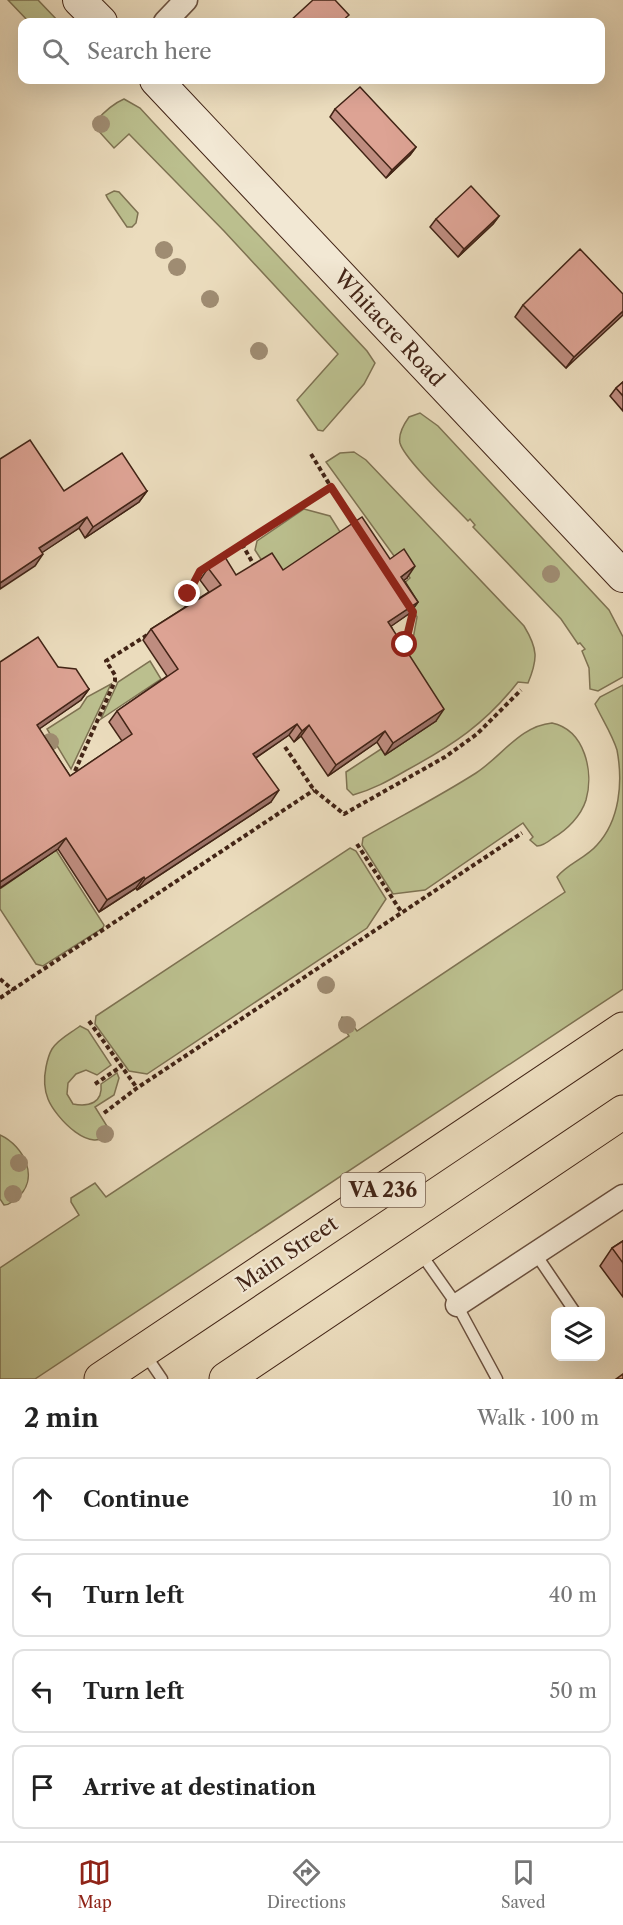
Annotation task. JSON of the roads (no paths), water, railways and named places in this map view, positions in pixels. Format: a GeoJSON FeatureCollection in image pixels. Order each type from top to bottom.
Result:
{"type":"FeatureCollection","features":[{"type":"Feature","properties":{"kind":"main road","name":"Main Street"},"geometry":{"type":"LineString","coordinates":[[101,1379],[623,1029]]}},
{"type":"Feature","properties":{"kind":"main road"},"geometry":{"type":"LineString","coordinates":[[226,1379],[623,1112]]}},
{"type":"Feature","properties":{"kind":"street"},"geometry":{"type":"LineString","coordinates":[[79,0],[97,18]]}},
{"type":"Feature","properties":{"kind":"street"},"geometry":{"type":"LineString","coordinates":[[169,18],[186,0]]}},
{"type":"Feature","properties":{"kind":"street","name":"Whitacre Road"},"geometry":{"type":"LineString","coordinates":[[160,84],[623,576]]}},
{"type":"Feature","properties":{"kind":"street"},"geometry":{"type":"LineString","coordinates":[[457,1305],[623,1196]]}},
{"type":"Feature","properties":{"kind":"lane"},"geometry":{"type":"LineString","coordinates":[[418,1250],[457,1305],[497,1379]]}},
{"type":"Feature","properties":{"kind":"lane"},"geometry":{"type":"LineString","coordinates":[[535,1253],[572,1307]]}},
{"type":"Feature","properties":{"kind":"lane"},"geometry":{"type":"LineString","coordinates":[[143,1351],[162,1379]]}}]}
